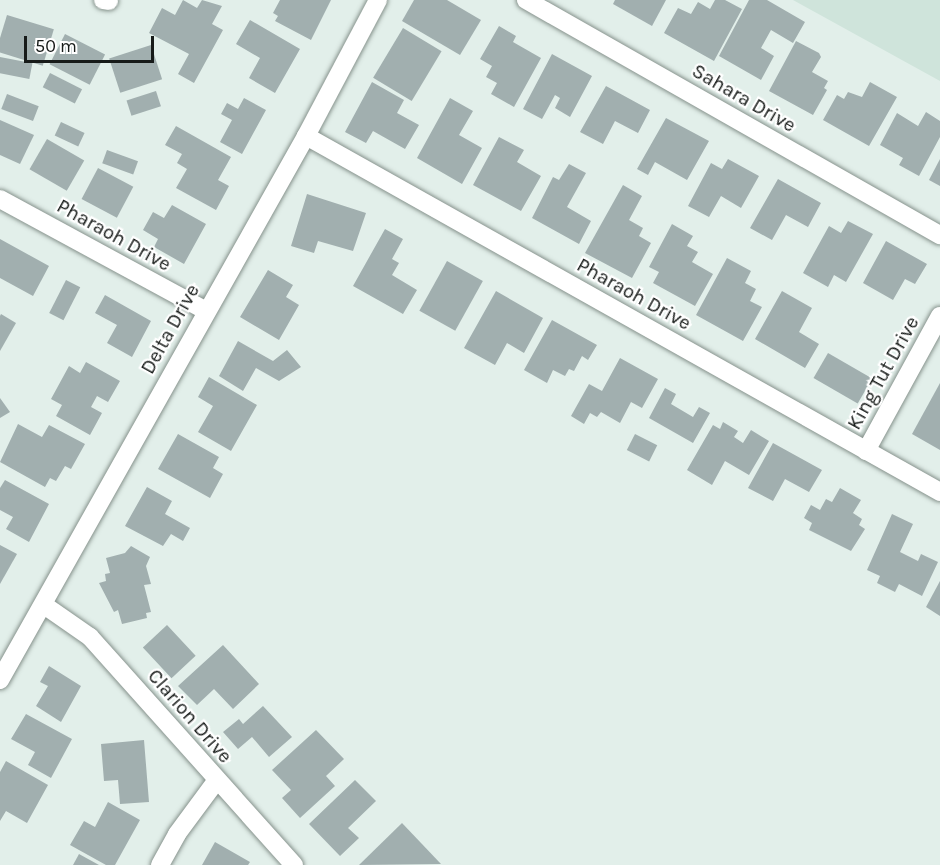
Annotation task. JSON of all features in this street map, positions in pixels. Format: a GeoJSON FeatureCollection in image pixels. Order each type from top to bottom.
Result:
{"type":"FeatureCollection","features":[{"type":"Feature","properties":{"kind":"street","name":"Delta Drive"},"geometry":{"type":"LineString","coordinates":[[0,680],[306,136],[378,0]]}},
{"type":"Feature","properties":{"kind":"street","name":"Sahara Drive"},"geometry":{"type":"LineString","coordinates":[[526,0],[940,235]]}},
{"type":"Feature","properties":{"kind":"street","name":"Pharaoh Drive"},"geometry":{"type":"LineString","coordinates":[[306,136],[940,492]]}},
{"type":"Feature","properties":{"kind":"street","name":"Pharaoh Drive"},"geometry":{"type":"LineString","coordinates":[[0,199],[206,311]]}},
{"type":"Feature","properties":{"kind":"street","name":"King Tut Drive"},"geometry":{"type":"LineString","coordinates":[[866,451],[940,316]]}},
{"type":"Feature","properties":{"kind":"street","name":"Clarion Drive"},"geometry":{"type":"LineString","coordinates":[[44,605],[90,637],[294,865]]}},
{"type":"Feature","properties":{"kind":"street"},"geometry":{"type":"LineString","coordinates":[[160,865],[177,834],[217,780]]}},
{"type":"Feature","properties":{"kind":"shaded area"},"geometry":{"type":"Polygon","coordinates":[[[793,0],[940,0],[940,81],[793,0]]]}},
{"type":"Feature","properties":{"kind":"building"},"geometry":{"type":"Polygon","coordinates":[[[183,0],[197,8],[202,0],[222,6],[212,24],[223,30],[194,83],[178,74],[189,54],[149,33],[162,8],[175,15],[183,0]]]}},
{"type":"Feature","properties":{"kind":"building"},"geometry":{"type":"Polygon","coordinates":[[[280,0],[331,0],[311,40],[275,21],[278,16],[273,13],[280,0]]]}},
{"type":"Feature","properties":{"kind":"building"},"geometry":{"type":"Polygon","coordinates":[[[414,0],[447,0],[481,20],[460,55],[402,21],[414,0]]]}},
{"type":"Feature","properties":{"kind":"building"},"geometry":{"type":"Polygon","coordinates":[[[615,0],[666,0],[652,26],[613,4],[615,0]]]}},
{"type":"Feature","properties":{"kind":"building"},"geometry":{"type":"Polygon","coordinates":[[[715,0],[725,0],[742,9],[714,61],[664,33],[678,8],[691,14],[698,2],[710,9],[715,0]]]}},
{"type":"Feature","properties":{"kind":"building"},"geometry":{"type":"Polygon","coordinates":[[[749,0],[767,0],[805,22],[793,43],[771,30],[761,48],[774,56],[761,80],[719,56],[749,0]]]}},
{"type":"Feature","properties":{"kind":"building"},"geometry":{"type":"Polygon","coordinates":[[[7,15],[54,29],[43,66],[0,53],[0,38],[7,15]]]}},
{"type":"Feature","properties":{"kind":"building"},"geometry":{"type":"Polygon","coordinates":[[[250,20],[300,49],[275,93],[249,78],[260,58],[236,44],[250,20]]]}},
{"type":"Feature","properties":{"kind":"building"},"geometry":{"type":"Polygon","coordinates":[[[499,26],[516,36],[513,42],[541,58],[514,107],[491,94],[497,83],[486,77],[492,66],[480,59],[499,26]]]}},
{"type":"Feature","properties":{"kind":"building"},"geometry":{"type":"Polygon","coordinates":[[[403,28],[442,51],[412,101],[373,78],[403,28]]]}},
{"type":"Feature","properties":{"kind":"building"},"geometry":{"type":"Polygon","coordinates":[[[65,34],[105,54],[90,85],[50,64],[65,34]]]}},
{"type":"Feature","properties":{"kind":"building"},"geometry":{"type":"Polygon","coordinates":[[[796,41],[819,53],[821,57],[812,72],[828,81],[824,88],[827,90],[813,115],[769,91],[796,41]]]}},
{"type":"Feature","properties":{"kind":"building"},"geometry":{"type":"Polygon","coordinates":[[[151,45],[162,79],[120,93],[109,59],[151,45]]]}},
{"type":"Feature","properties":{"kind":"building"},"geometry":{"type":"Polygon","coordinates":[[[552,54],[592,76],[570,117],[555,108],[560,98],[555,95],[542,119],[523,109],[552,54]]]}},
{"type":"Feature","properties":{"kind":"building"},"geometry":{"type":"Polygon","coordinates":[[[0,57],[32,63],[29,79],[0,73],[0,57]]]}},
{"type":"Feature","properties":{"kind":"building"},"geometry":{"type":"Polygon","coordinates":[[[50,73],[82,89],[75,104],[43,87],[50,73]]]}},
{"type":"Feature","properties":{"kind":"building"},"geometry":{"type":"Polygon","coordinates":[[[372,82],[404,100],[397,113],[419,125],[405,149],[373,131],[366,143],[345,132],[372,82]]]}},
{"type":"Feature","properties":{"kind":"building"},"geometry":{"type":"Polygon","coordinates":[[[870,82],[897,97],[869,146],[823,120],[837,95],[844,99],[848,92],[862,97],[870,82]]]}},
{"type":"Feature","properties":{"kind":"building"},"geometry":{"type":"Polygon","coordinates":[[[606,86],[650,110],[638,133],[615,121],[603,144],[580,132],[606,86]]]}},
{"type":"Feature","properties":{"kind":"building"},"geometry":{"type":"Polygon","coordinates":[[[156,91],[161,106],[131,116],[127,101],[156,91]]]}},
{"type":"Feature","properties":{"kind":"building"},"geometry":{"type":"Polygon","coordinates":[[[7,94],[39,106],[33,121],[1,109],[7,94]]]}},
{"type":"Feature","properties":{"kind":"building"},"geometry":{"type":"Polygon","coordinates":[[[244,98],[266,110],[242,154],[220,142],[232,120],[221,114],[227,103],[238,109],[244,98]]]}},
{"type":"Feature","properties":{"kind":"building"},"geometry":{"type":"Polygon","coordinates":[[[450,98],[473,111],[459,135],[482,148],[462,184],[417,158],[450,98]]]}},
{"type":"Feature","properties":{"kind":"building"},"geometry":{"type":"Polygon","coordinates":[[[926,112],[940,121],[940,137],[919,176],[899,165],[903,158],[880,145],[897,113],[918,126],[926,112]]]}},
{"type":"Feature","properties":{"kind":"building"},"geometry":{"type":"Polygon","coordinates":[[[666,118],[709,141],[687,180],[655,162],[648,175],[637,169],[666,118]]]}},
{"type":"Feature","properties":{"kind":"building"},"geometry":{"type":"Polygon","coordinates":[[[0,120],[34,135],[20,164],[0,155],[0,120]]]}},
{"type":"Feature","properties":{"kind":"building"},"geometry":{"type":"Polygon","coordinates":[[[61,122],[85,133],[78,147],[55,136],[61,122]]]}},
{"type":"Feature","properties":{"kind":"building"},"geometry":{"type":"Polygon","coordinates":[[[176,126],[231,157],[218,180],[229,186],[216,210],[176,188],[187,169],[177,163],[182,154],[165,145],[176,126]]]}},
{"type":"Feature","properties":{"kind":"building"},"geometry":{"type":"Polygon","coordinates":[[[499,137],[524,150],[517,162],[541,176],[521,211],[473,185],[499,137]]]}},
{"type":"Feature","properties":{"kind":"building"},"geometry":{"type":"Polygon","coordinates":[[[47,139],[84,160],[67,191],[30,169],[47,139]]]}},
{"type":"Feature","properties":{"kind":"building"},"geometry":{"type":"Polygon","coordinates":[[[107,150],[138,161],[133,174],[102,163],[107,150]]]}},
{"type":"Feature","properties":{"kind":"building"},"geometry":{"type":"Polygon","coordinates":[[[728,159],[759,176],[741,208],[721,196],[709,217],[688,206],[711,163],[722,169],[728,159]]]}},
{"type":"Feature","properties":{"kind":"building"},"geometry":{"type":"Polygon","coordinates":[[[940,159],[940,186],[929,180],[940,159]]]}},
{"type":"Feature","properties":{"kind":"building"},"geometry":{"type":"Polygon","coordinates":[[[569,164],[586,173],[567,207],[591,221],[579,244],[532,218],[553,177],[559,180],[569,164]]]}},
{"type":"Feature","properties":{"kind":"building"},"geometry":{"type":"Polygon","coordinates":[[[98,168],[133,187],[117,218],[82,199],[98,168]]]}},
{"type":"Feature","properties":{"kind":"building"},"geometry":{"type":"Polygon","coordinates":[[[778,179],[821,203],[808,227],[786,215],[772,240],[750,228],[778,179]]]}},
{"type":"Feature","properties":{"kind":"building"},"geometry":{"type":"Polygon","coordinates":[[[623,185],[642,196],[629,220],[643,228],[639,236],[651,243],[632,278],[585,253],[623,185]]]}},
{"type":"Feature","properties":{"kind":"building"},"geometry":{"type":"Polygon","coordinates":[[[307,194],[366,213],[353,251],[318,241],[314,253],[291,246],[307,194]]]}},
{"type":"Feature","properties":{"kind":"building"},"geometry":{"type":"Polygon","coordinates":[[[172,205],[206,224],[184,264],[154,247],[158,239],[143,230],[153,212],[164,218],[172,205]]]}},
{"type":"Feature","properties":{"kind":"building"},"geometry":{"type":"Polygon","coordinates":[[[848,221],[873,234],[846,282],[834,275],[828,287],[803,273],[829,226],[841,233],[848,221]]]}},
{"type":"Feature","properties":{"kind":"building"},"geometry":{"type":"Polygon","coordinates":[[[672,224],[693,236],[687,246],[698,252],[692,262],[713,274],[695,306],[653,283],[659,272],[649,267],[672,224]]]}},
{"type":"Feature","properties":{"kind":"building"},"geometry":{"type":"Polygon","coordinates":[[[385,229],[403,239],[392,259],[399,263],[392,275],[417,290],[403,314],[353,286],[385,229]]]}},
{"type":"Feature","properties":{"kind":"building"},"geometry":{"type":"Polygon","coordinates":[[[0,239],[49,266],[33,296],[0,278],[0,239]]]}},
{"type":"Feature","properties":{"kind":"building"},"geometry":{"type":"Polygon","coordinates":[[[886,241],[927,264],[915,284],[905,279],[893,300],[863,283],[886,241]]]}},
{"type":"Feature","properties":{"kind":"building"},"geometry":{"type":"Polygon","coordinates":[[[727,258],[751,271],[745,283],[756,289],[750,301],[762,307],[743,341],[696,315],[727,258]]]}},
{"type":"Feature","properties":{"kind":"building"},"geometry":{"type":"Polygon","coordinates":[[[447,261],[483,281],[455,331],[419,311],[447,261]]]}},
{"type":"Feature","properties":{"kind":"building"},"geometry":{"type":"Polygon","coordinates":[[[268,270],[293,285],[286,297],[299,305],[279,340],[240,317],[268,270]]]}},
{"type":"Feature","properties":{"kind":"building"},"geometry":{"type":"Polygon","coordinates":[[[66,280],[80,287],[63,320],[49,313],[66,280]]]}},
{"type":"Feature","properties":{"kind":"building"},"geometry":{"type":"Polygon","coordinates":[[[496,291],[543,318],[524,353],[507,343],[495,365],[464,348],[496,291]]]}},
{"type":"Feature","properties":{"kind":"building"},"geometry":{"type":"Polygon","coordinates":[[[782,291],[812,308],[799,332],[819,344],[805,368],[755,339],[782,291]]]}},
{"type":"Feature","properties":{"kind":"building"},"geometry":{"type":"Polygon","coordinates":[[[105,295],[151,321],[132,357],[107,343],[117,325],[95,313],[105,295]]]}},
{"type":"Feature","properties":{"kind":"building"},"geometry":{"type":"Polygon","coordinates":[[[1,314],[16,323],[0,351],[0,316],[1,314]]]}},
{"type":"Feature","properties":{"kind":"building"},"geometry":{"type":"Polygon","coordinates":[[[552,320],[597,345],[588,360],[582,356],[574,371],[569,369],[565,376],[553,370],[547,383],[524,370],[552,320]]]}},
{"type":"Feature","properties":{"kind":"building"},"geometry":{"type":"Polygon","coordinates":[[[238,341],[273,361],[287,350],[301,367],[279,381],[256,368],[243,391],[219,376],[238,341]]]}},
{"type":"Feature","properties":{"kind":"building"},"geometry":{"type":"Polygon","coordinates":[[[828,353],[872,379],[858,404],[814,378],[828,353]]]}},
{"type":"Feature","properties":{"kind":"building"},"geometry":{"type":"Polygon","coordinates":[[[620,358],[658,379],[642,408],[631,402],[620,423],[601,412],[597,417],[590,413],[584,424],[571,416],[589,384],[602,391],[620,358]]]}},
{"type":"Feature","properties":{"kind":"building"},"geometry":{"type":"Polygon","coordinates":[[[86,362],[120,381],[108,402],[97,396],[91,407],[102,413],[90,435],[56,416],[62,405],[51,399],[69,366],[80,373],[86,362]]]}},
{"type":"Feature","properties":{"kind":"building"},"geometry":{"type":"Polygon","coordinates":[[[209,377],[257,405],[231,451],[198,432],[213,406],[198,397],[209,377]]]}},
{"type":"Feature","properties":{"kind":"building"},"geometry":{"type":"Polygon","coordinates":[[[940,383],[940,450],[912,434],[940,383]]]}},
{"type":"Feature","properties":{"kind":"building"},"geometry":{"type":"Polygon","coordinates":[[[665,388],[676,394],[671,404],[693,417],[699,407],[710,413],[693,443],[649,418],[665,388]]]}},
{"type":"Feature","properties":{"kind":"building"},"geometry":{"type":"Polygon","coordinates":[[[0,398],[10,412],[0,418],[0,398]]]}},
{"type":"Feature","properties":{"kind":"building"},"geometry":{"type":"Polygon","coordinates":[[[723,422],[738,431],[734,437],[743,443],[751,430],[769,441],[749,475],[725,461],[712,485],[687,470],[713,425],[720,429],[723,422]]]}},
{"type":"Feature","properties":{"kind":"building"},"geometry":{"type":"Polygon","coordinates":[[[18,424],[42,437],[49,425],[85,444],[71,469],[65,466],[56,481],[50,478],[45,487],[0,462],[18,424]]]}},
{"type":"Feature","properties":{"kind":"building"},"geometry":{"type":"Polygon","coordinates":[[[178,434],[219,457],[213,468],[223,474],[210,498],[158,469],[178,434]]]}},
{"type":"Feature","properties":{"kind":"building"},"geometry":{"type":"Polygon","coordinates":[[[635,434],[657,445],[649,461],[627,450],[635,434]]]}},
{"type":"Feature","properties":{"kind":"building"},"geometry":{"type":"Polygon","coordinates":[[[773,443],[822,470],[809,492],[785,479],[773,501],[748,488],[773,443]]]}},
{"type":"Feature","properties":{"kind":"building"},"geometry":{"type":"Polygon","coordinates":[[[5,480],[49,504],[29,542],[6,529],[13,517],[0,510],[0,488],[5,480]]]}},
{"type":"Feature","properties":{"kind":"building"},"geometry":{"type":"Polygon","coordinates":[[[147,487],[172,501],[165,514],[190,528],[183,541],[171,534],[163,546],[125,526],[147,487]]]}},
{"type":"Feature","properties":{"kind":"building"},"geometry":{"type":"Polygon","coordinates":[[[840,488],[861,500],[853,513],[862,519],[859,525],[865,529],[851,551],[809,530],[812,523],[804,518],[811,505],[820,510],[826,499],[832,502],[840,488]]]}},
{"type":"Feature","properties":{"kind":"building"},"geometry":{"type":"Polygon","coordinates":[[[892,514],[913,524],[900,552],[918,561],[921,554],[938,562],[922,596],[899,584],[895,592],[877,583],[880,576],[867,570],[892,514]]]}},
{"type":"Feature","properties":{"kind":"building"},"geometry":{"type":"Polygon","coordinates":[[[0,545],[17,554],[0,584],[0,545]]]}},
{"type":"Feature","properties":{"kind":"building"},"geometry":{"type":"Polygon","coordinates":[[[131,546],[150,557],[146,566],[151,584],[144,585],[151,612],[146,613],[147,618],[122,624],[118,610],[114,612],[99,583],[106,581],[105,574],[110,573],[106,558],[125,553],[131,546]]]}},
{"type":"Feature","properties":{"kind":"building"},"geometry":{"type":"Polygon","coordinates":[[[940,581],[940,616],[926,607],[940,581]]]}},
{"type":"Feature","properties":{"kind":"building"},"geometry":{"type":"Polygon","coordinates":[[[167,625],[196,656],[172,678],[143,648],[167,625]]]}},
{"type":"Feature","properties":{"kind":"building"},"geometry":{"type":"Polygon","coordinates":[[[223,645],[259,684],[233,709],[214,689],[197,705],[178,686],[223,645]]]}},
{"type":"Feature","properties":{"kind":"building"},"geometry":{"type":"Polygon","coordinates":[[[49,666],[81,686],[61,722],[36,706],[48,686],[40,682],[49,666]]]}},
{"type":"Feature","properties":{"kind":"building"},"geometry":{"type":"Polygon","coordinates":[[[263,706],[292,737],[269,757],[252,737],[238,749],[223,732],[239,719],[243,724],[263,706]]]}},
{"type":"Feature","properties":{"kind":"building"},"geometry":{"type":"Polygon","coordinates":[[[26,714],[72,739],[51,778],[28,765],[35,752],[11,739],[26,714]]]}},
{"type":"Feature","properties":{"kind":"building"},"geometry":{"type":"Polygon","coordinates":[[[316,730],[344,759],[326,776],[335,786],[300,818],[282,798],[291,790],[272,770],[316,730]]]}},
{"type":"Feature","properties":{"kind":"building"},"geometry":{"type":"Polygon","coordinates":[[[144,740],[149,802],[120,804],[118,780],[104,781],[101,744],[144,740]]]}},
{"type":"Feature","properties":{"kind":"building"},"geometry":{"type":"Polygon","coordinates":[[[6,761],[48,785],[27,823],[6,811],[0,821],[0,772],[6,761]]]}},
{"type":"Feature","properties":{"kind":"building"},"geometry":{"type":"Polygon","coordinates":[[[355,780],[376,801],[348,828],[359,838],[340,856],[309,824],[355,780]]]}},
{"type":"Feature","properties":{"kind":"building"},"geometry":{"type":"Polygon","coordinates":[[[108,802],[140,820],[115,865],[106,865],[70,845],[84,821],[95,827],[108,802]]]}},
{"type":"Feature","properties":{"kind":"building"},"geometry":{"type":"Polygon","coordinates":[[[402,823],[441,864],[359,865],[402,823]]]}},
{"type":"Feature","properties":{"kind":"building"},"geometry":{"type":"Polygon","coordinates":[[[215,842],[250,862],[248,865],[202,865],[215,842]]]}},
{"type":"Feature","properties":{"kind":"building"},"geometry":{"type":"Polygon","coordinates":[[[79,854],[99,865],[73,865],[79,854]]]}}]}
